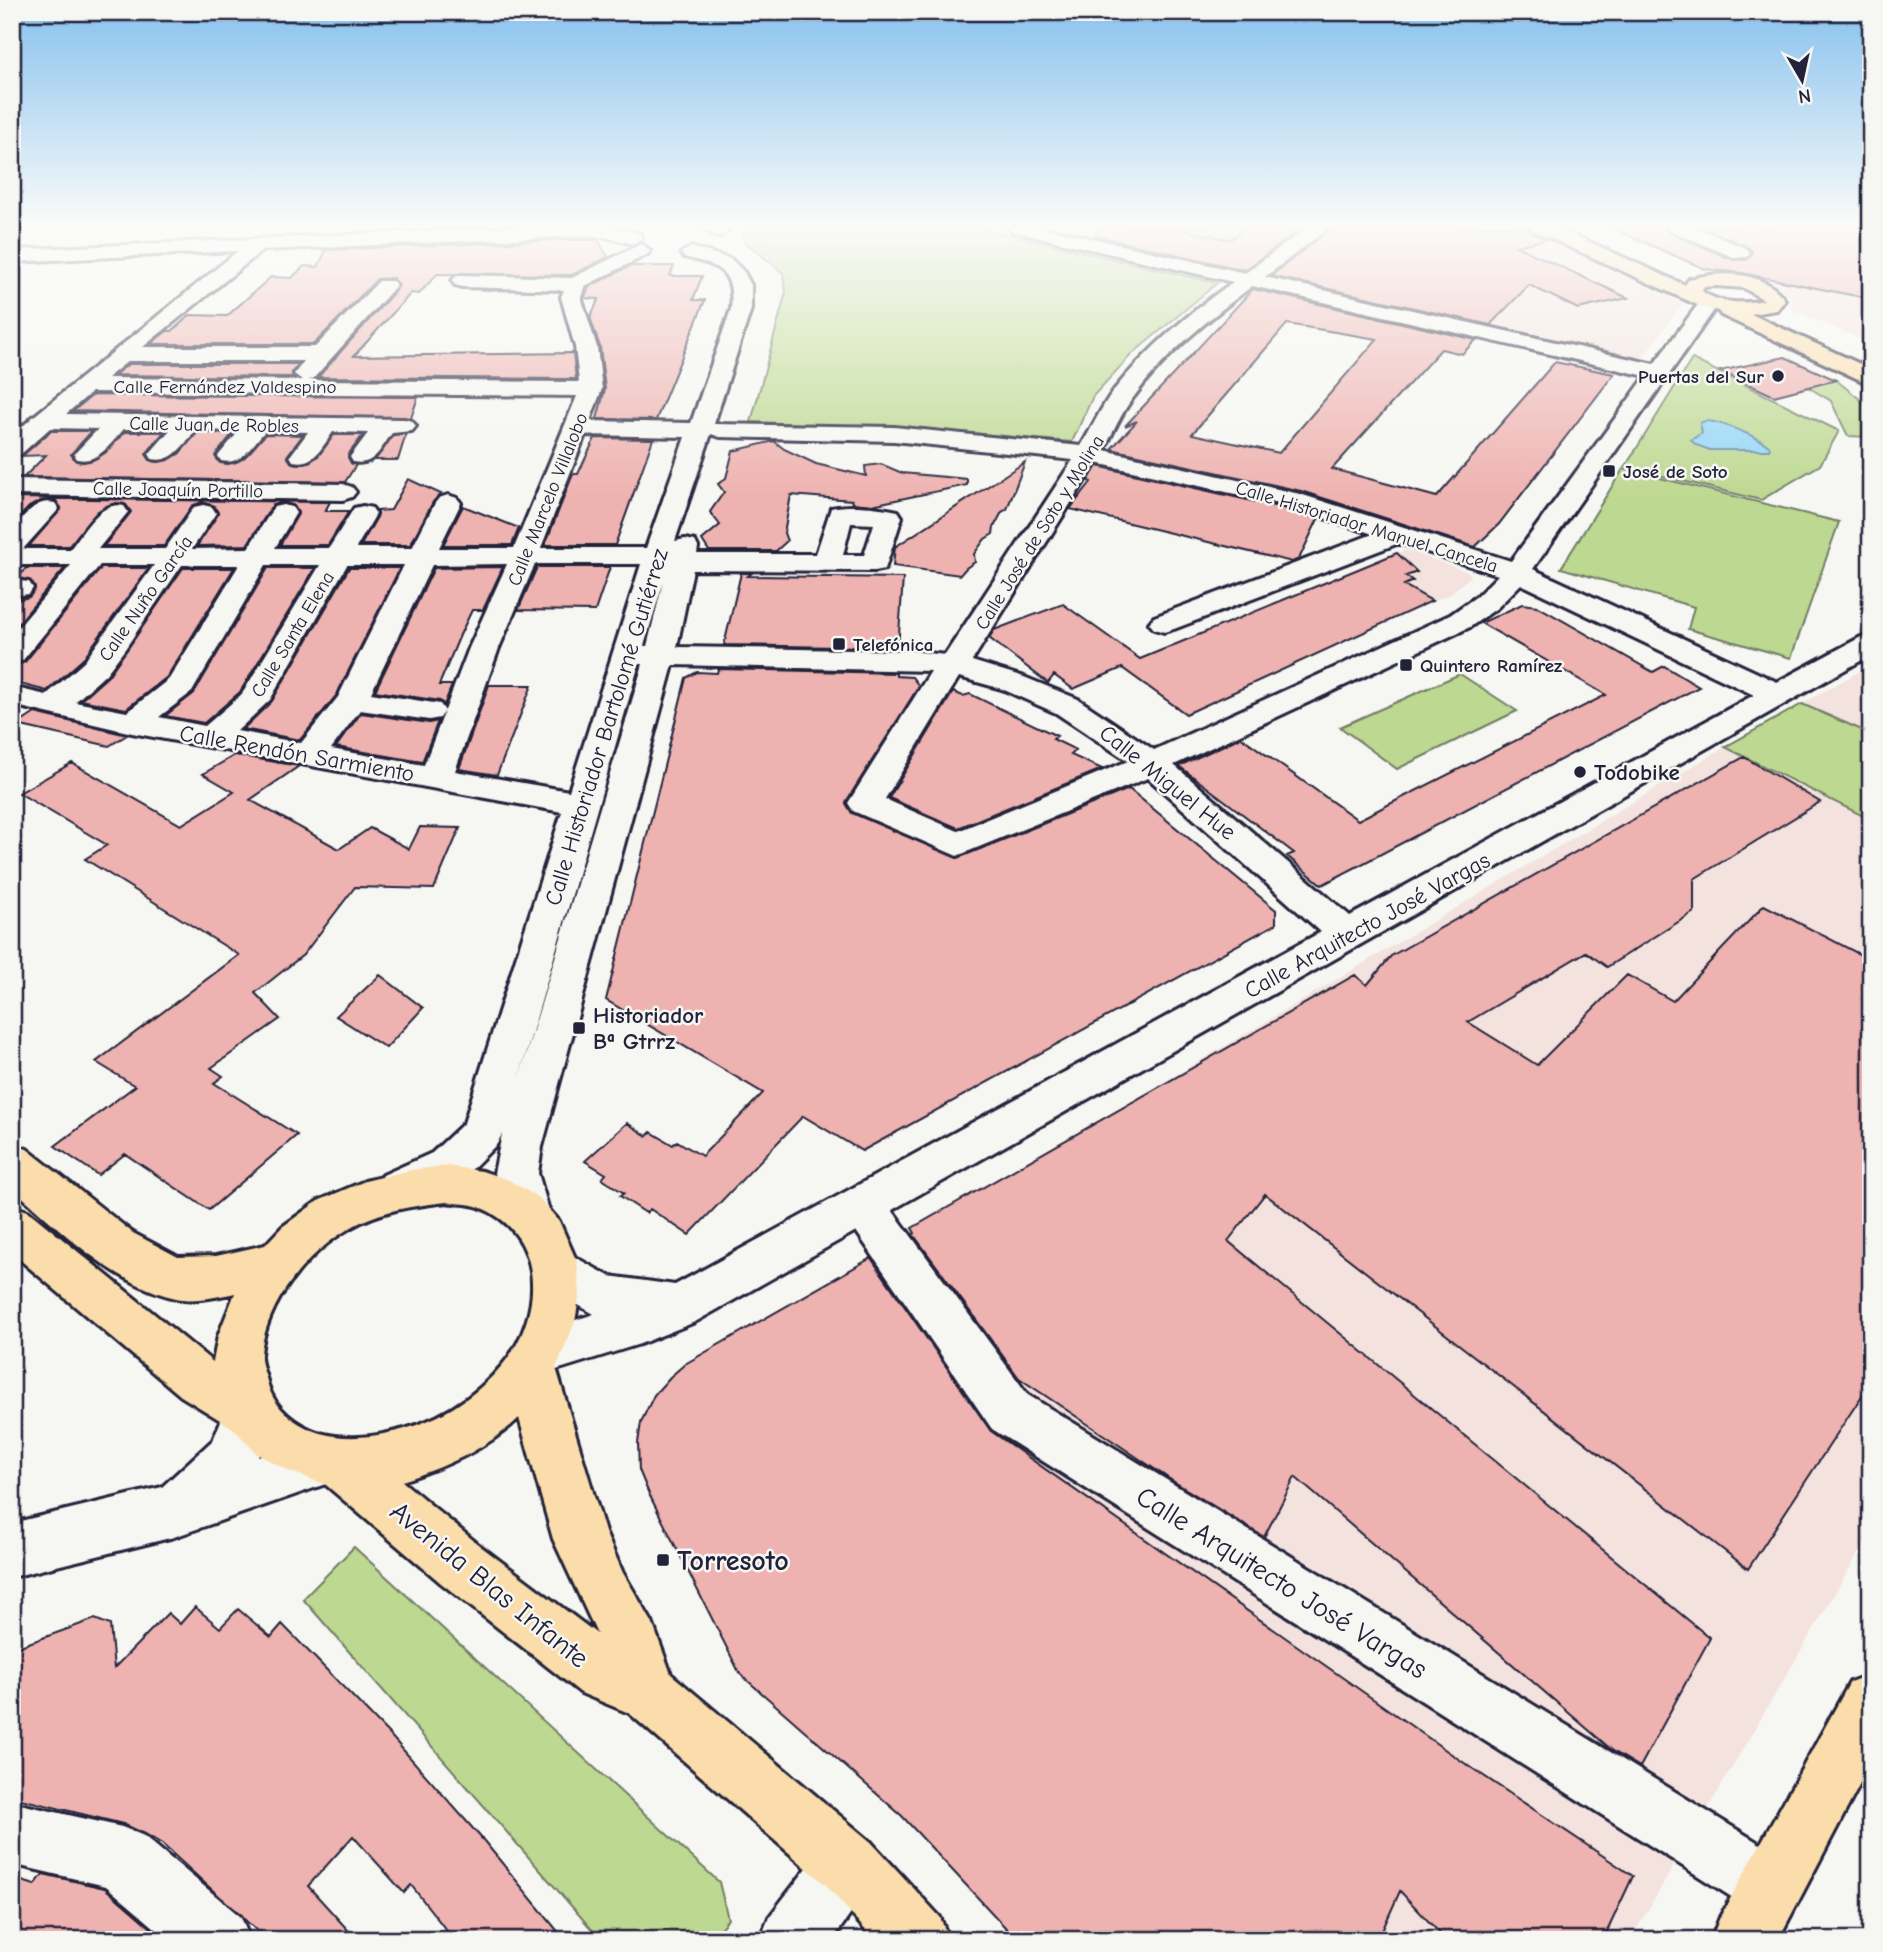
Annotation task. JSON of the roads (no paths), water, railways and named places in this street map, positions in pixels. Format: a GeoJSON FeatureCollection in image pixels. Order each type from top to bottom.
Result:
{"type":"FeatureCollection","features":[{"type":"Feature","properties":{"kind":"main road"},"geometry":{"type":"LineString","coordinates":[[1755,317],[1871,377]]}},
{"type":"Feature","properties":{"kind":"main road"},"geometry":{"type":"LineString","coordinates":[[1786,317],[1797,325],[1871,357]]}},
{"type":"Feature","properties":{"kind":"main road"},"geometry":{"type":"LineString","coordinates":[[12,1162],[139,1263],[174,1278],[214,1278],[278,1262]]}},
{"type":"Feature","properties":{"kind":"main road"},"geometry":{"type":"LineString","coordinates":[[12,1226],[198,1380],[250,1411],[281,1443],[332,1461],[398,1458],[435,1445],[471,1426],[502,1402],[534,1361],[554,1318],[557,1270],[547,1239],[528,1214],[492,1192],[447,1184],[397,1189],[353,1205],[312,1229],[278,1262],[249,1308],[237,1357],[250,1411]]}},
{"type":"Feature","properties":{"kind":"main road"},"geometry":{"type":"LineString","coordinates":[[534,1361],[559,1475],[580,1539],[604,1592],[632,1642],[649,1693]]}},
{"type":"Feature","properties":{"kind":"main road","name":"Avenida Blas Infante"},"geometry":{"type":"LineString","coordinates":[[332,1461],[601,1673],[649,1693],[849,1864],[917,1940]]}},
{"type":"Feature","properties":{"kind":"main road"},"geometry":{"type":"LineString","coordinates":[[1743,1940],[1871,1703]]}},
{"type":"Feature","properties":{"kind":"street"},"geometry":{"type":"LineString","coordinates":[[12,449],[168,317]]}},
{"type":"Feature","properties":{"kind":"street"},"geometry":{"type":"LineString","coordinates":[[296,387],[321,354],[356,317]]}},
{"type":"Feature","properties":{"kind":"street","name":"Calle Marcelo Villalobo"},"geometry":{"type":"LineString","coordinates":[[435,779],[484,648],[578,428],[591,389],[586,347],[577,317]]}},
{"type":"Feature","properties":{"kind":"street","name":"Calle Historiador Bartolomé Gutiérrez"},"geometry":{"type":"LineString","coordinates":[[528,1214],[516,1173],[520,1147],[669,559],[709,430],[738,317]]}},
{"type":"Feature","properties":{"kind":"street","name":"Calle Historiador Bartolomé Gutiérrez"},"geometry":{"type":"LineString","coordinates":[[709,430],[750,340],[755,317]]}},
{"type":"Feature","properties":{"kind":"street","name":"Calle José de Soto y Molina"},"geometry":{"type":"LineString","coordinates":[[1151,763],[957,844],[865,803],[1089,454],[1122,396],[1155,358],[1198,317]]}},
{"type":"Feature","properties":{"kind":"street"},"geometry":{"type":"LineString","coordinates":[[1413,317],[1658,372]]}},
{"type":"Feature","properties":{"kind":"street"},"geometry":{"type":"LineString","coordinates":[[1151,763],[1460,621],[1487,602],[1517,572],[1658,372],[1693,317]]}},
{"type":"Feature","properties":{"kind":"street"},"geometry":{"type":"LineString","coordinates":[[157,386],[215,336]]}},
{"type":"Feature","properties":{"kind":"street"},"geometry":{"type":"LineString","coordinates":[[122,354],[321,354]]}},
{"type":"Feature","properties":{"kind":"street"},"geometry":{"type":"LineString","coordinates":[[223,386],[252,354]]}},
{"type":"Feature","properties":{"kind":"street"},"geometry":{"type":"LineString","coordinates":[[362,457],[384,426],[384,377]]}},
{"type":"Feature","properties":{"kind":"street","name":"Calle Fernández Valdespino"},"geometry":{"type":"LineString","coordinates":[[84,386],[365,387],[384,377],[591,389]]}},
{"type":"Feature","properties":{"kind":"street","name":"Calle Juan de Robles"},"geometry":{"type":"LineString","coordinates":[[42,421],[384,426]]}},
{"type":"Feature","properties":{"kind":"street"},"geometry":{"type":"LineString","coordinates":[[86,454],[118,422]]}},
{"type":"Feature","properties":{"kind":"street"},"geometry":{"type":"LineString","coordinates":[[161,454],[190,423]]}},
{"type":"Feature","properties":{"kind":"street"},"geometry":{"type":"LineString","coordinates":[[230,456],[258,424]]}},
{"type":"Feature","properties":{"kind":"street"},"geometry":{"type":"LineString","coordinates":[[302,456],[326,425]]}},
{"type":"Feature","properties":{"kind":"street"},"geometry":{"type":"LineString","coordinates":[[578,428],[709,430]]}},
{"type":"Feature","properties":{"kind":"street","name":"Calle Historiador Manuel Cancela"},"geometry":{"type":"LineString","coordinates":[[709,430],[818,431],[960,440],[1089,454],[1291,499],[1517,572],[1780,695]]}},
{"type":"Feature","properties":{"kind":"street"},"geometry":{"type":"LineString","coordinates":[[818,431],[841,445],[884,455],[907,457],[963,450]]}},
{"type":"Feature","properties":{"kind":"street","name":"Calle Joaquín Portillo"},"geometry":{"type":"LineString","coordinates":[[12,487],[343,492]]}},
{"type":"Feature","properties":{"kind":"street"},"geometry":{"type":"LineString","coordinates":[[310,754],[352,699],[448,503]]}},
{"type":"Feature","properties":{"kind":"street"},"geometry":{"type":"LineString","coordinates":[[12,545],[46,509]]}},
{"type":"Feature","properties":{"kind":"street"},"geometry":{"type":"LineString","coordinates":[[12,654],[115,512]]}},
{"type":"Feature","properties":{"kind":"street","name":"Calle Nuño García"},"geometry":{"type":"LineString","coordinates":[[52,706],[95,668],[175,557],[203,513]]}},
{"type":"Feature","properties":{"kind":"street"},"geometry":{"type":"LineString","coordinates":[[132,723],[181,685],[283,513]]}},
{"type":"Feature","properties":{"kind":"street","name":"Calle Santa Elena"},"geometry":{"type":"LineString","coordinates":[[211,737],[254,700],[363,514]]}},
{"type":"Feature","properties":{"kind":"street"},"geometry":{"type":"LineString","coordinates":[[1164,624],[1400,533]]}},
{"type":"Feature","properties":{"kind":"street"},"geometry":{"type":"LineString","coordinates":[[12,557],[525,555],[828,562]]}},
{"type":"Feature","properties":{"kind":"street","name":"Calle Arquitecto José Vargas"},"geometry":{"type":"LineString","coordinates":[[534,1361],[678,1307],[1871,643]]}},
{"type":"Feature","properties":{"kind":"street","name":"Calle Historiador Bartolomé Gutiérrez"},"geometry":{"type":"LineString","coordinates":[[397,1189],[447,1166],[482,1132],[583,805],[644,655]]}},
{"type":"Feature","properties":{"kind":"street","name":"Calle Miguel Hue"},"geometry":{"type":"LineString","coordinates":[[644,655],[870,658],[953,665],[1013,683],[1067,706],[1151,763],[1348,935]]}},
{"type":"Feature","properties":{"kind":"street","name":"Calle Rendón Sarmiento"},"geometry":{"type":"LineString","coordinates":[[12,695],[132,723],[583,805]]}},
{"type":"Feature","properties":{"kind":"street"},"geometry":{"type":"LineString","coordinates":[[352,699],[429,711]]}},
{"type":"Feature","properties":{"kind":"street","name":"Calle Arquitecto José Vargas"},"geometry":{"type":"LineString","coordinates":[[862,1204],[1010,1412],[1770,1886]]}},
{"type":"Feature","properties":{"kind":"street"},"geometry":{"type":"LineString","coordinates":[[557,1270],[601,1296],[678,1307]]}},
{"type":"Feature","properties":{"kind":"street"},"geometry":{"type":"LineString","coordinates":[[174,1511],[232,1457],[250,1411]]}},
{"type":"Feature","properties":{"kind":"street"},"geometry":{"type":"LineString","coordinates":[[12,1550],[174,1511],[332,1461]]}},
{"type":"Feature","properties":{"kind":"street"},"geometry":{"type":"LineString","coordinates":[[12,1836],[20,1835],[122,1858],[218,1940]]}},
{"type":"Feature","properties":{"kind":"street"},"geometry":{"type":"LineString","coordinates":[[792,1940],[849,1864]]}},
{"type":"Feature","properties":{"kind":"water"},"geometry":{"type":"Polygon","coordinates":[[[1705,421],[1749,434],[1770,447],[1769,450],[1710,450],[1696,445],[1691,440],[1702,433],[1700,423],[1705,421]]]}},
{"type":"Feature","properties":{"kind":"place","name":"Puertas del Sur"},"geometry":{"type":"Point","coordinates":[1778,376]}},
{"type":"Feature","properties":{"kind":"place","name":"José de Soto"},"geometry":{"type":"Point","coordinates":[1609,471]}},
{"type":"Feature","properties":{"kind":"place","name":"Telefónica"},"geometry":{"type":"Point","coordinates":[839,644]}},
{"type":"Feature","properties":{"kind":"place","name":"Quintero Ramírez"},"geometry":{"type":"Point","coordinates":[1406,665]}},
{"type":"Feature","properties":{"kind":"place","name":"Todobike"},"geometry":{"type":"Point","coordinates":[1580,772]}},
{"type":"Feature","properties":{"kind":"place","name":"Historiador Bª Gtrrz"},"geometry":{"type":"Point","coordinates":[579,1028]}},
{"type":"Feature","properties":{"kind":"place","name":"Torresoto"},"geometry":{"type":"Point","coordinates":[663,1560]}}]}
